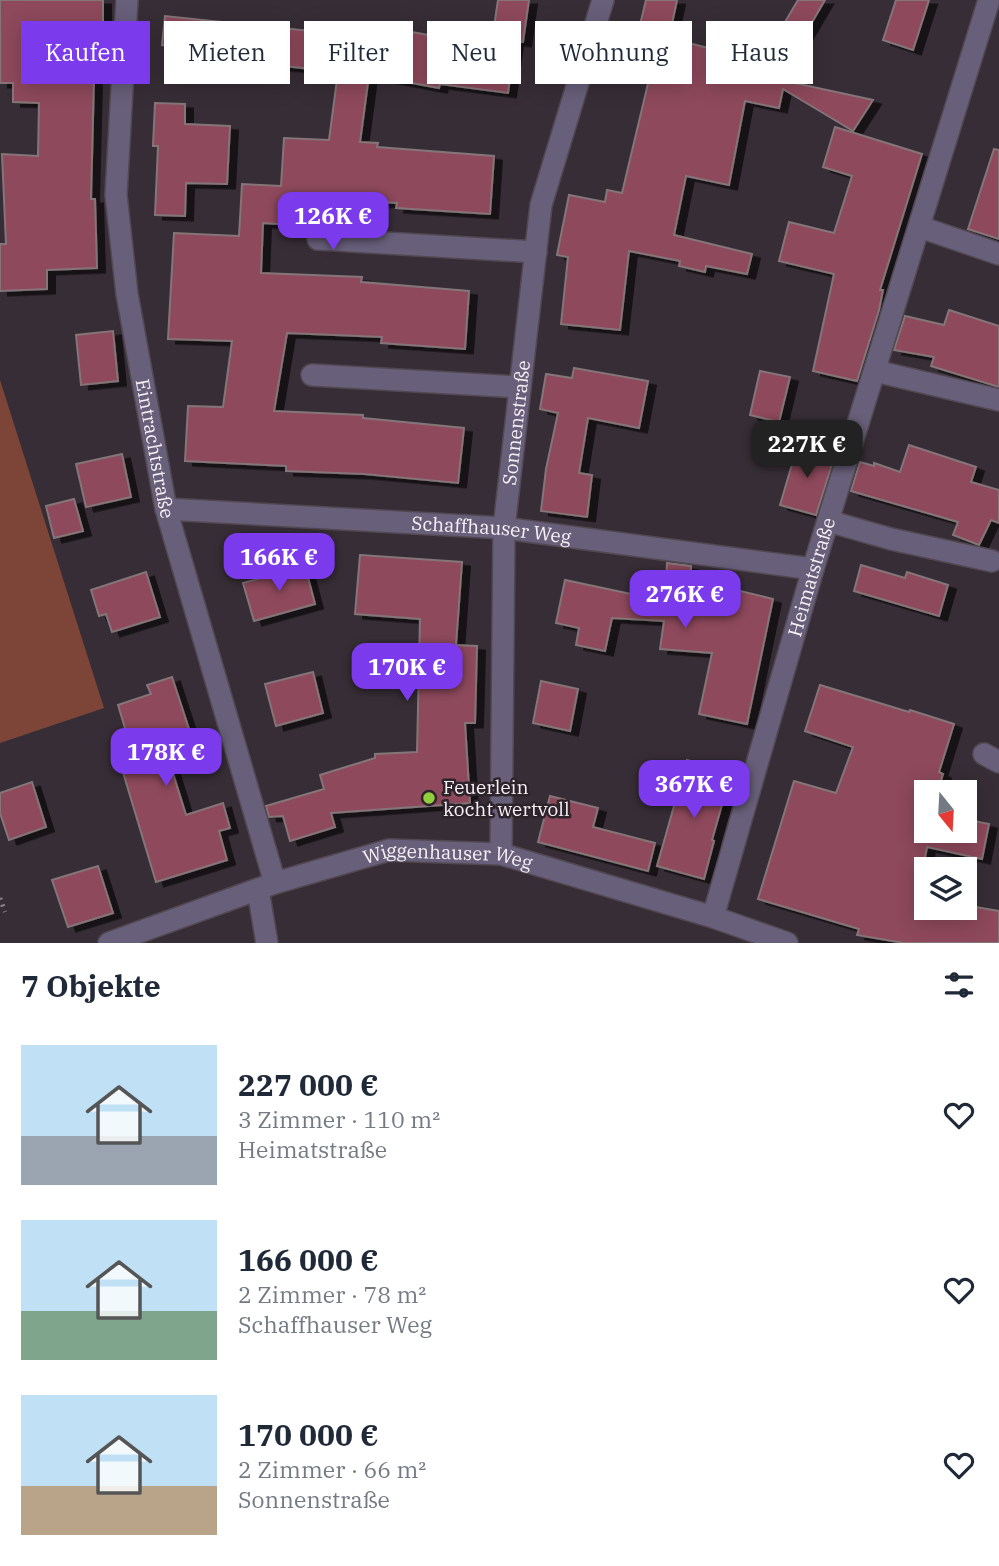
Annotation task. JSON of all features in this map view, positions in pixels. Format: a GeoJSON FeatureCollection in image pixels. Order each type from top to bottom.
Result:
{"type":"FeatureCollection","features":[{"type":"Feature","properties":{"kind":"street","name":"Eintrachtstraße"},"geometry":{"type":"LineString","coordinates":[[127,0],[116,195],[127,293],[166,509],[266,887],[267,943]]}},
{"type":"Feature","properties":{"kind":"street","name":"Sonnenstraße"},"geometry":{"type":"LineString","coordinates":[[501,855],[504,528],[541,205],[603,0]]}},
{"type":"Feature","properties":{"kind":"street","name":"Heimatstraße"},"geometry":{"type":"LineString","coordinates":[[713,917],[813,569],[989,0]]}},
{"type":"Feature","properties":{"kind":"street"},"geometry":{"type":"LineString","coordinates":[[920,227],[999,254]]}},
{"type":"Feature","properties":{"kind":"street"},"geometry":{"type":"LineString","coordinates":[[318,239],[536,252]]}},
{"type":"Feature","properties":{"kind":"street"},"geometry":{"type":"LineString","coordinates":[[875,371],[999,400]]}},
{"type":"Feature","properties":{"kind":"street"},"geometry":{"type":"LineString","coordinates":[[312,375],[520,387]]}},
{"type":"Feature","properties":{"kind":"street","name":"Schaffhauser Weg"},"geometry":{"type":"LineString","coordinates":[[166,509],[504,528],[813,569]]}},
{"type":"Feature","properties":{"kind":"street"},"geometry":{"type":"LineString","coordinates":[[828,521],[891,539],[992,561]]}},
{"type":"Feature","properties":{"kind":"street","name":"Wiggenhauser Weg"},"geometry":{"type":"LineString","coordinates":[[109,943],[266,887],[389,850],[501,855],[713,917],[787,943]]}},
{"type":"Feature","properties":{"kind":"path"},"geometry":{"type":"LineString","coordinates":[[0,898],[5,912]]}},
{"type":"Feature","properties":{"kind":"shaded area"},"geometry":{"type":"Polygon","coordinates":[[[0,380],[104,708],[0,743],[0,380]]]}},
{"type":"Feature","properties":{"kind":"building"},"geometry":{"type":"Polygon","coordinates":[[[0,0],[103,0],[103,21],[21,21],[21,84],[94,84],[91,199],[95,199],[97,268],[47,270],[47,289],[0,291],[0,244],[6,244],[2,154],[38,156],[39,103],[13,102],[13,83],[0,83],[0,0]]]}},
{"type":"Feature","properties":{"kind":"building"},"geometry":{"type":"Polygon","coordinates":[[[498,0],[529,0],[523,42],[521,21],[495,21],[498,0]]]}},
{"type":"Feature","properties":{"kind":"building"},"geometry":{"type":"Polygon","coordinates":[[[646,0],[677,0],[673,21],[641,21],[646,0]]]}},
{"type":"Feature","properties":{"kind":"building"},"geometry":{"type":"Polygon","coordinates":[[[798,0],[825,0],[813,21],[786,21],[798,0]]]}},
{"type":"Feature","properties":{"kind":"building"},"geometry":{"type":"Polygon","coordinates":[[[896,0],[929,0],[913,50],[883,40],[896,0]]]}},
{"type":"Feature","properties":{"kind":"building"},"geometry":{"type":"Polygon","coordinates":[[[165,16],[214,21],[164,21],[165,16]]]}},
{"type":"Feature","properties":{"kind":"building"},"geometry":{"type":"Polygon","coordinates":[[[290,29],[304,30],[304,68],[290,67],[290,29]]]}},
{"type":"Feature","properties":{"kind":"building"},"geometry":{"type":"Polygon","coordinates":[[[413,32],[427,35],[427,84],[440,84],[439,88],[413,83],[413,32]]]}},
{"type":"Feature","properties":{"kind":"building"},"geometry":{"type":"Polygon","coordinates":[[[692,44],[706,47],[706,84],[799,84],[873,100],[853,131],[783,89],[779,108],[745,101],[729,185],[686,176],[674,235],[752,254],[747,274],[706,266],[705,272],[679,266],[680,261],[629,251],[620,330],[561,324],[568,257],[557,255],[569,195],[605,202],[607,190],[622,193],[648,84],[692,84],[692,44]]]}},
{"type":"Feature","properties":{"kind":"building"},"geometry":{"type":"Polygon","coordinates":[[[336,84],[368,84],[360,142],[378,143],[377,147],[494,156],[490,214],[396,208],[397,203],[295,198],[293,225],[263,223],[261,273],[362,277],[361,282],[469,291],[465,349],[381,343],[382,337],[287,333],[274,411],[363,415],[363,418],[464,428],[458,483],[364,474],[286,471],[286,466],[185,461],[188,406],[223,407],[232,341],[168,339],[174,233],[239,236],[242,184],[281,186],[284,138],[329,140],[336,84]]]}},
{"type":"Feature","properties":{"kind":"building"},"geometry":{"type":"Polygon","coordinates":[[[440,84],[509,84],[508,93],[440,84]]]}},
{"type":"Feature","properties":{"kind":"building"},"geometry":{"type":"Polygon","coordinates":[[[155,103],[185,104],[185,124],[230,126],[227,184],[186,183],[185,216],[155,215],[158,146],[153,146],[155,103]]]}},
{"type":"Feature","properties":{"kind":"building"},"geometry":{"type":"Polygon","coordinates":[[[835,127],[922,154],[880,290],[883,290],[879,310],[857,381],[813,371],[834,274],[779,261],[789,222],[834,233],[852,176],[823,167],[835,127]]]}},
{"type":"Feature","properties":{"kind":"building"},"geometry":{"type":"Polygon","coordinates":[[[994,149],[999,150],[999,239],[968,229],[994,149]]]}},
{"type":"Feature","properties":{"kind":"building"},"geometry":{"type":"Polygon","coordinates":[[[949,310],[999,326],[999,387],[931,366],[934,357],[894,350],[905,316],[944,325],[949,310]]]}},
{"type":"Feature","properties":{"kind":"building"},"geometry":{"type":"Polygon","coordinates":[[[113,331],[118,381],[81,385],[76,335],[113,331]]]}},
{"type":"Feature","properties":{"kind":"building"},"geometry":{"type":"Polygon","coordinates":[[[574,368],[648,381],[639,428],[588,418],[579,473],[592,475],[587,517],[541,511],[546,469],[558,413],[540,409],[546,374],[572,378],[574,368]]]}},
{"type":"Feature","properties":{"kind":"building"},"geometry":{"type":"Polygon","coordinates":[[[760,371],[790,377],[779,422],[750,415],[760,371]]]}},
{"type":"Feature","properties":{"kind":"building"},"geometry":{"type":"Polygon","coordinates":[[[798,444],[835,455],[816,515],[780,505],[798,444]]]}},
{"type":"Feature","properties":{"kind":"building"},"geometry":{"type":"Polygon","coordinates":[[[909,445],[976,467],[971,482],[999,490],[999,523],[991,520],[979,545],[953,535],[958,522],[851,491],[860,462],[874,466],[874,463],[900,472],[909,445]]]}},
{"type":"Feature","properties":{"kind":"building"},"geometry":{"type":"Polygon","coordinates":[[[122,454],[131,497],[86,507],[76,464],[122,454]]]}},
{"type":"Feature","properties":{"kind":"building"},"geometry":{"type":"Polygon","coordinates":[[[74,499],[83,531],[54,538],[46,506],[74,499]]]}},
{"type":"Feature","properties":{"kind":"building"},"geometry":{"type":"Polygon","coordinates":[[[360,555],[462,562],[456,645],[477,646],[475,723],[465,723],[470,803],[331,813],[335,827],[290,841],[283,816],[269,817],[266,806],[324,789],[320,775],[375,758],[375,754],[417,752],[420,619],[355,614],[360,555]]]}},
{"type":"Feature","properties":{"kind":"building"},"geometry":{"type":"Polygon","coordinates":[[[667,563],[691,566],[691,579],[773,599],[747,724],[699,714],[712,653],[660,649],[664,621],[612,618],[605,651],[576,645],[579,628],[556,623],[565,580],[650,598],[651,581],[666,584],[667,563]]]}},
{"type":"Feature","properties":{"kind":"building"},"geometry":{"type":"Polygon","coordinates":[[[861,565],[905,578],[907,572],[948,585],[939,616],[854,591],[861,565]]]}},
{"type":"Feature","properties":{"kind":"building"},"geometry":{"type":"Polygon","coordinates":[[[305,566],[315,604],[254,621],[243,583],[305,566]]]}},
{"type":"Feature","properties":{"kind":"building"},"geometry":{"type":"Polygon","coordinates":[[[146,572],[160,617],[112,632],[106,614],[99,616],[91,590],[146,572]]]}},
{"type":"Feature","properties":{"kind":"building"},"geometry":{"type":"Polygon","coordinates":[[[313,672],[323,713],[276,726],[265,684],[313,672]]]}},
{"type":"Feature","properties":{"kind":"building"},"geometry":{"type":"Polygon","coordinates":[[[172,677],[189,729],[162,738],[186,815],[223,803],[230,828],[219,831],[227,860],[156,882],[116,749],[130,745],[118,705],[151,694],[147,685],[172,677]]]}},
{"type":"Feature","properties":{"kind":"building"},"geometry":{"type":"Polygon","coordinates":[[[541,681],[578,689],[570,731],[533,723],[541,681]]]}},
{"type":"Feature","properties":{"kind":"building"},"geometry":{"type":"Polygon","coordinates":[[[820,685],[954,724],[939,772],[943,774],[941,780],[914,780],[914,844],[976,844],[977,822],[989,824],[982,859],[927,847],[925,857],[914,857],[914,920],[977,920],[977,907],[999,911],[999,943],[904,943],[857,935],[859,929],[758,899],[794,781],[836,793],[853,747],[805,731],[820,685]]]}},
{"type":"Feature","properties":{"kind":"building"},"geometry":{"type":"Polygon","coordinates":[[[687,760],[731,773],[704,879],[657,866],[687,760]]]}},
{"type":"Feature","properties":{"kind":"building"},"geometry":{"type":"Polygon","coordinates":[[[32,782],[46,827],[9,840],[0,813],[0,793],[32,782]]]}},
{"type":"Feature","properties":{"kind":"building"},"geometry":{"type":"Polygon","coordinates":[[[550,796],[598,808],[593,827],[655,843],[648,871],[538,842],[550,796]]]}},
{"type":"Feature","properties":{"kind":"building"},"geometry":{"type":"Polygon","coordinates":[[[98,866],[113,913],[68,927],[52,880],[98,866]]]}},
{"type":"Feature","properties":{"kind":"place","name":"Feuerlein kocht wertvoll"},"geometry":{"type":"Point","coordinates":[429,798]}}]}
